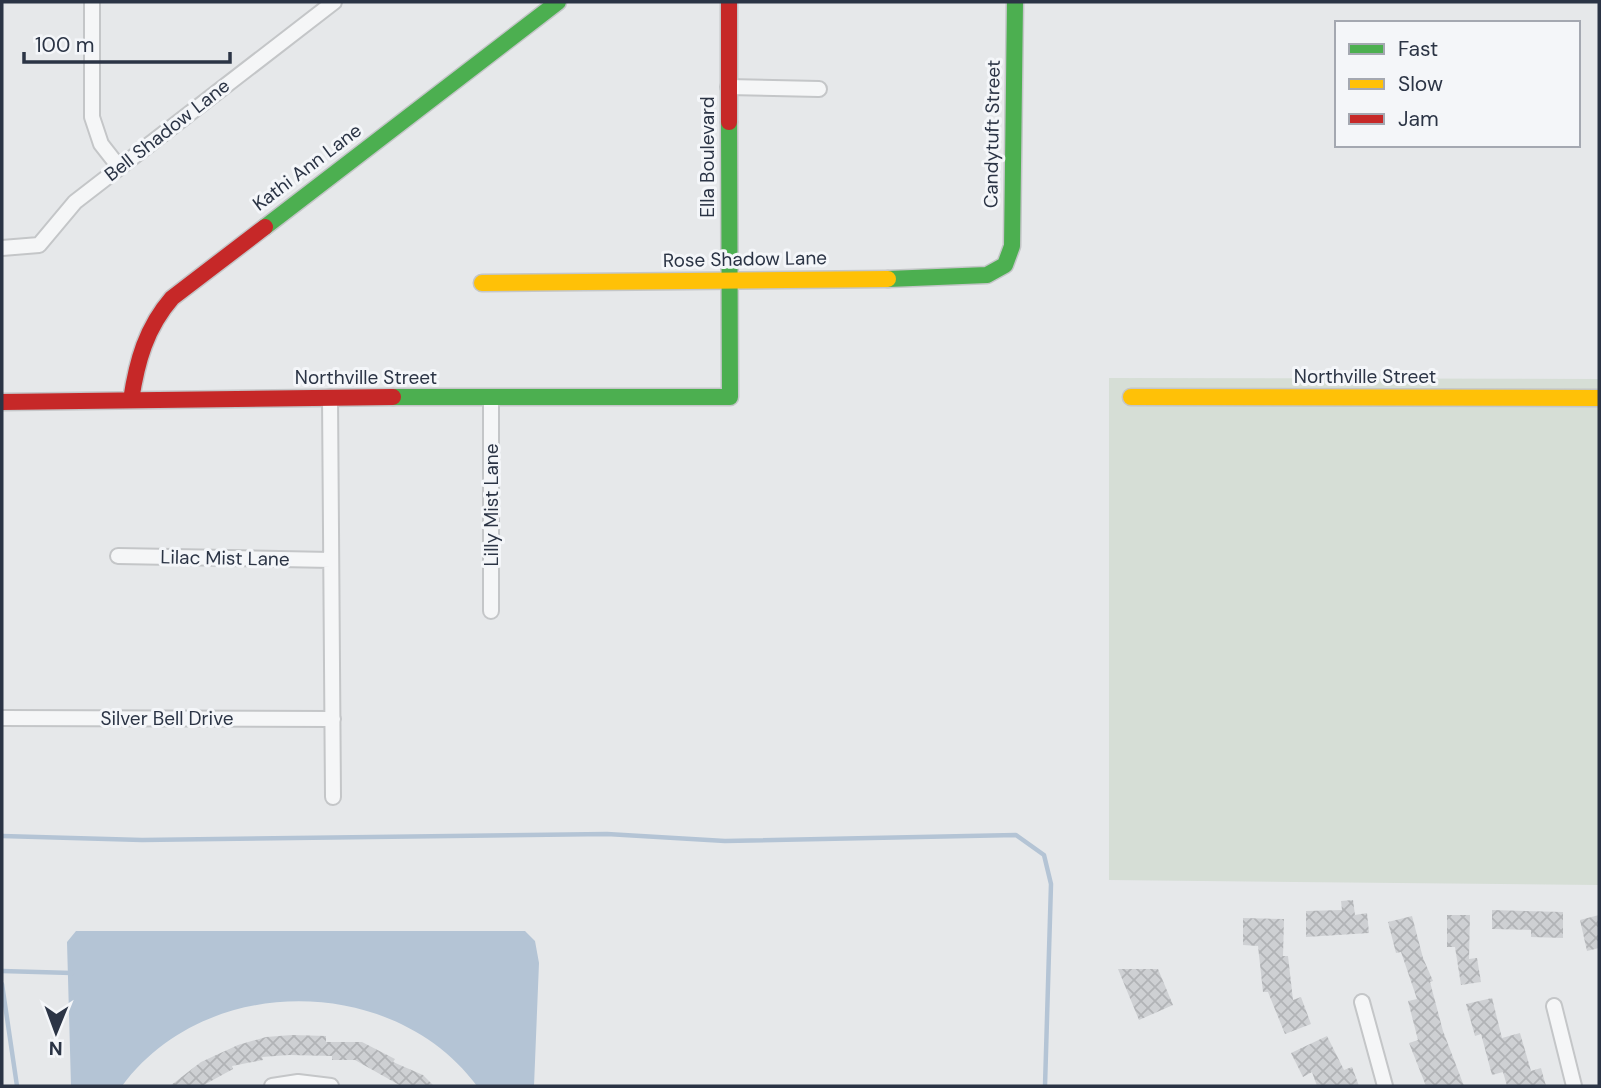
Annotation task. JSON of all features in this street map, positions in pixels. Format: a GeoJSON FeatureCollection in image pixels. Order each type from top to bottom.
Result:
{"type":"FeatureCollection","features":[{"type":"Feature","properties":{"kind":"street"},"geometry":{"type":"LineString","coordinates":[[92,2],[92,117],[101,144],[119,167]]}},
{"type":"Feature","properties":{"kind":"street","name":"Bell Shadow Lane"},"geometry":{"type":"LineString","coordinates":[[2,248],[39,245],[75,202],[334,2]]}},
{"type":"Feature","properties":{"kind":"street","name":"Kathi Ann Lane"},"geometry":{"type":"LineString","coordinates":[[131,400],[136,364],[144,338],[172,298],[558,2]]}},
{"type":"Feature","properties":{"kind":"street","name":"Ella Boulevard"},"geometry":{"type":"LineString","coordinates":[[729,2],[730,397]]}},
{"type":"Feature","properties":{"kind":"street","name":"Candytuft Street"},"geometry":{"type":"LineString","coordinates":[[1005,265],[1012,246],[1015,2]]}},
{"type":"Feature","properties":{"kind":"street"},"geometry":{"type":"LineString","coordinates":[[728,87],[819,89]]}},
{"type":"Feature","properties":{"kind":"street","name":"Rose Shadow Lane"},"geometry":{"type":"LineString","coordinates":[[482,283],[970,278],[987,275],[1005,265]]}},
{"type":"Feature","properties":{"kind":"street"},"geometry":{"type":"LineString","coordinates":[[330,397],[333,797]]}},
{"type":"Feature","properties":{"kind":"street","name":"Northville Street"},"geometry":{"type":"LineString","coordinates":[[2,402],[330,397],[730,397]]}},
{"type":"Feature","properties":{"kind":"street","name":"Northville Street"},"geometry":{"type":"LineString","coordinates":[[1131,397],[1599,398]]}},
{"type":"Feature","properties":{"kind":"street","name":"Lilly Mist Lane"},"geometry":{"type":"LineString","coordinates":[[491,399],[491,611]]}},
{"type":"Feature","properties":{"kind":"street","name":"Lilac Mist Lane"},"geometry":{"type":"LineString","coordinates":[[118,556],[331,560]]}},
{"type":"Feature","properties":{"kind":"street","name":"Silver Bell Drive"},"geometry":{"type":"LineString","coordinates":[[2,718],[333,719]]}},
{"type":"Feature","properties":{"kind":"street"},"geometry":{"type":"LineString","coordinates":[[1362,1002],[1385,1086]]}},
{"type":"Feature","properties":{"kind":"street"},"geometry":{"type":"LineString","coordinates":[[1554,1006],[1574,1086]]}},
{"type":"Feature","properties":{"kind":"street"},"geometry":{"type":"LineString","coordinates":[[272,1086],[298,1083],[331,1086]]}},
{"type":"Feature","properties":{"kind":"shaded area"},"geometry":{"type":"Polygon","coordinates":[[[1109,378],[1599,379],[1599,885],[1109,880],[1109,378]]]}},
{"type":"Feature","properties":{"kind":"water"},"geometry":{"type":"Polygon","coordinates":[[[76,931],[525,931],[535,941],[539,963],[534,1086],[477,1086],[441,1049],[398,1023],[350,1007],[300,1001],[249,1006],[201,1022],[158,1049],[122,1086],[71,1086],[67,942],[76,931]]]}},
{"type":"Feature","properties":{"kind":"building"},"geometry":{"type":"Polygon","coordinates":[[[1353,900],[1355,915],[1367,913],[1369,933],[1306,937],[1306,911],[1342,910],[1341,901],[1353,900]]]}},
{"type":"Feature","properties":{"kind":"building"},"geometry":{"type":"Polygon","coordinates":[[[1492,910],[1563,912],[1563,938],[1531,937],[1531,930],[1492,929],[1492,910]]]}},
{"type":"Feature","properties":{"kind":"building"},"geometry":{"type":"Polygon","coordinates":[[[1447,915],[1470,915],[1469,959],[1477,958],[1481,982],[1461,985],[1455,947],[1447,947],[1447,915]]]}},
{"type":"Feature","properties":{"kind":"building"},"geometry":{"type":"Polygon","coordinates":[[[1599,915],[1599,948],[1587,951],[1580,920],[1599,915]]]}},
{"type":"Feature","properties":{"kind":"building"},"geometry":{"type":"Polygon","coordinates":[[[1412,916],[1423,958],[1433,981],[1430,982],[1443,1031],[1464,1086],[1426,1086],[1409,1043],[1418,1040],[1408,1001],[1417,999],[1401,952],[1396,953],[1388,922],[1412,916]]]}},
{"type":"Feature","properties":{"kind":"building"},"geometry":{"type":"Polygon","coordinates":[[[1243,918],[1284,919],[1283,956],[1288,956],[1293,1000],[1301,997],[1311,1024],[1285,1034],[1268,992],[1263,992],[1258,946],[1243,945],[1243,918]]]}},
{"type":"Feature","properties":{"kind":"building"},"geometry":{"type":"Polygon","coordinates":[[[1118,969],[1158,969],[1173,1005],[1139,1020],[1118,969]]]}},
{"type":"Feature","properties":{"kind":"building"},"geometry":{"type":"Polygon","coordinates":[[[1492,998],[1502,1038],[1520,1033],[1531,1071],[1541,1068],[1546,1086],[1507,1086],[1503,1072],[1492,1075],[1481,1034],[1475,1036],[1466,1004],[1492,998]]]}},
{"type":"Feature","properties":{"kind":"building"},"geometry":{"type":"Polygon","coordinates":[[[326,1036],[326,1042],[362,1042],[395,1059],[393,1062],[423,1075],[434,1086],[401,1086],[355,1060],[332,1060],[332,1056],[289,1055],[262,1057],[263,1060],[232,1066],[233,1069],[202,1086],[170,1086],[201,1062],[238,1045],[266,1037],[326,1036]]]}},
{"type":"Feature","properties":{"kind":"building"},"geometry":{"type":"Polygon","coordinates":[[[1327,1036],[1344,1070],[1352,1067],[1359,1086],[1317,1086],[1312,1072],[1303,1077],[1291,1053],[1327,1036]]]}},
{"type":"Feature","properties":{"kind":"waterway"},"geometry":{"type":"LineString","coordinates":[[2,836],[142,840],[607,834],[725,841],[1016,835],[1044,855],[1051,884],[1045,1086]]}},
{"type":"Feature","properties":{"kind":"waterway"},"geometry":{"type":"LineString","coordinates":[[2,971],[72,973]]}},
{"type":"Feature","properties":{"kind":"waterway"},"geometry":{"type":"LineString","coordinates":[[2,984],[17,1086]]}},
{"type":"Feature","properties":{"kind":"traffic: fast"},"geometry":{"type":"LineString","coordinates":[[265,227],[558,2]]}},
{"type":"Feature","properties":{"kind":"traffic: fast"},"geometry":{"type":"LineString","coordinates":[[888,279],[987,275],[1005,265],[1012,246],[1015,2]]}},
{"type":"Feature","properties":{"kind":"traffic: fast"},"geometry":{"type":"LineString","coordinates":[[393,397],[730,397],[729,122]]}},
{"type":"Feature","properties":{"kind":"traffic: slow"},"geometry":{"type":"LineString","coordinates":[[482,283],[888,279]]}},
{"type":"Feature","properties":{"kind":"traffic: slow"},"geometry":{"type":"LineString","coordinates":[[1131,397],[1599,398]]}},
{"type":"Feature","properties":{"kind":"traffic: jam"},"geometry":{"type":"LineString","coordinates":[[729,2],[729,122]]}},
{"type":"Feature","properties":{"kind":"traffic: jam"},"geometry":{"type":"LineString","coordinates":[[131,400],[144,346],[163,309],[172,298],[265,227]]}},
{"type":"Feature","properties":{"kind":"traffic: jam"},"geometry":{"type":"LineString","coordinates":[[2,402],[393,397]]}}]}
